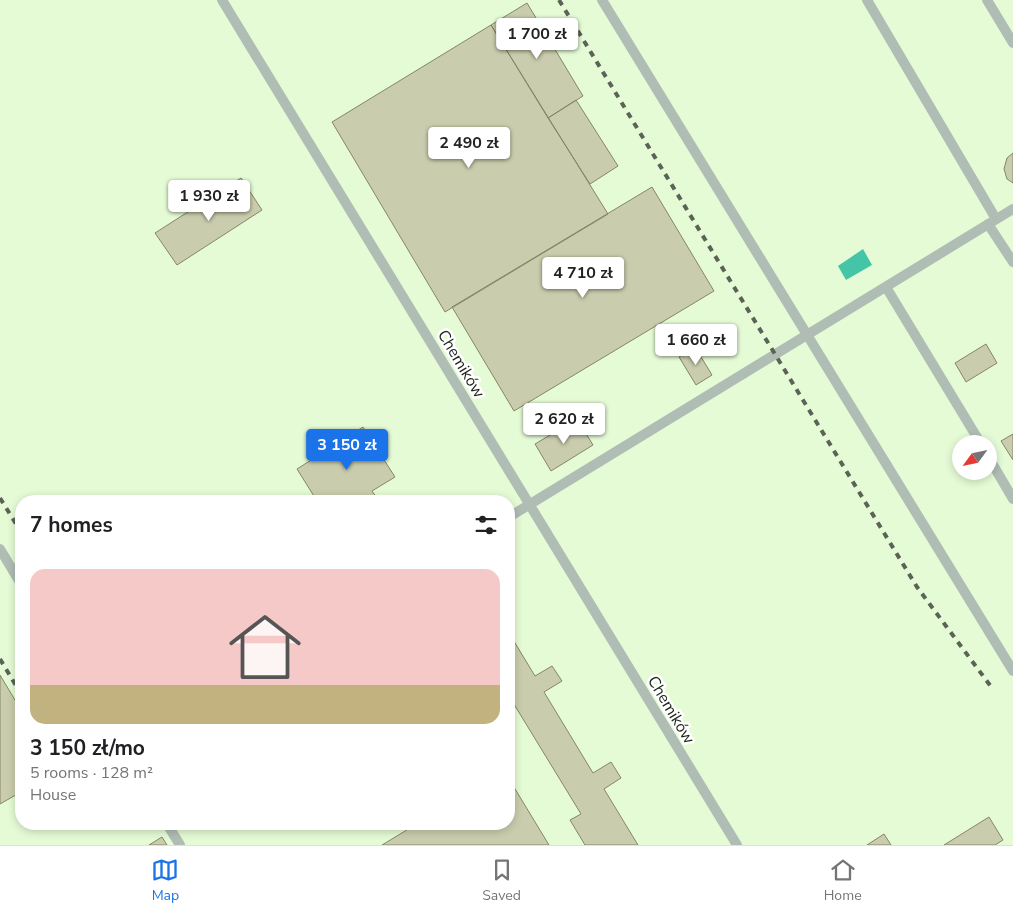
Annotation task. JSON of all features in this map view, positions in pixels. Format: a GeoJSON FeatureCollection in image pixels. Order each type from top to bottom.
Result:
{"type":"FeatureCollection","features":[{"type":"Feature","properties":{"kind":"lane","name":"Chemików"},"geometry":{"type":"LineString","coordinates":[[222,0],[736,845]]}},
{"type":"Feature","properties":{"kind":"lane"},"geometry":{"type":"LineString","coordinates":[[602,0],[1013,672]]}},
{"type":"Feature","properties":{"kind":"lane"},"geometry":{"type":"LineString","coordinates":[[867,0],[1013,262]]}},
{"type":"Feature","properties":{"kind":"lane"},"geometry":{"type":"LineString","coordinates":[[987,0],[1013,43]]}},
{"type":"Feature","properties":{"kind":"lane"},"geometry":{"type":"LineString","coordinates":[[515,513],[1013,209]]}},
{"type":"Feature","properties":{"kind":"lane"},"geometry":{"type":"LineString","coordinates":[[886,287],[976,435]]}},
{"type":"Feature","properties":{"kind":"lane"},"geometry":{"type":"LineString","coordinates":[[998,473],[1013,498]]}},
{"type":"Feature","properties":{"kind":"lane"},"geometry":{"type":"LineString","coordinates":[[0,549],[15,574]]}},
{"type":"Feature","properties":{"kind":"lane"},"geometry":{"type":"LineString","coordinates":[[171,830],[180,845]]}},
{"type":"Feature","properties":{"kind":"shaded area"},"geometry":{"type":"Polygon","coordinates":[[[0,0],[1013,0],[1013,845],[0,845],[0,0]]]}},
{"type":"Feature","properties":{"kind":"shaded area"},"geometry":{"type":"Polygon","coordinates":[[[863,249],[872,265],[846,280],[838,266],[863,249]]]}},
{"type":"Feature","properties":{"kind":"building"},"geometry":{"type":"Polygon","coordinates":[[[527,3],[583,96],[548,118],[491,25],[527,3]]]}},
{"type":"Feature","properties":{"kind":"building"},"geometry":{"type":"Polygon","coordinates":[[[491,25],[608,214],[445,312],[332,122],[491,25]]]}},
{"type":"Feature","properties":{"kind":"building"},"geometry":{"type":"Polygon","coordinates":[[[576,100],[618,166],[590,184],[548,118],[576,100]]]}},
{"type":"Feature","properties":{"kind":"building"},"geometry":{"type":"Polygon","coordinates":[[[1013,153],[1013,183],[1007,179],[1004,169],[1007,158],[1013,153]]]}},
{"type":"Feature","properties":{"kind":"building"},"geometry":{"type":"Polygon","coordinates":[[[241,178],[262,210],[177,265],[155,233],[241,178]]]}},
{"type":"Feature","properties":{"kind":"building"},"geometry":{"type":"Polygon","coordinates":[[[652,187],[714,291],[514,411],[452,307],[652,187]]]}},
{"type":"Feature","properties":{"kind":"building"},"geometry":{"type":"Polygon","coordinates":[[[986,344],[997,363],[966,382],[955,363],[986,344]]]}},
{"type":"Feature","properties":{"kind":"building"},"geometry":{"type":"Polygon","coordinates":[[[695,347],[712,375],[696,385],[679,357],[695,347]]]}},
{"type":"Feature","properties":{"kind":"building"},"geometry":{"type":"Polygon","coordinates":[[[577,419],[593,445],[551,471],[535,444],[577,419]]]}},
{"type":"Feature","properties":{"kind":"building"},"geometry":{"type":"Polygon","coordinates":[[[363,427],[395,477],[372,491],[375,495],[313,495],[297,469],[363,427]]]}},
{"type":"Feature","properties":{"kind":"building"},"geometry":{"type":"Polygon","coordinates":[[[1013,434],[1013,460],[1001,441],[1013,434]]]}},
{"type":"Feature","properties":{"kind":"building"},"geometry":{"type":"Polygon","coordinates":[[[515,643],[535,676],[552,666],[562,681],[544,692],[593,773],[611,762],[621,778],[604,789],[638,845],[585,845],[570,820],[581,814],[515,706],[515,643]]]}},
{"type":"Feature","properties":{"kind":"building"},"geometry":{"type":"Polygon","coordinates":[[[0,675],[15,700],[15,795],[0,804],[0,675]]]}},
{"type":"Feature","properties":{"kind":"building"},"geometry":{"type":"Polygon","coordinates":[[[515,789],[549,845],[382,845],[407,830],[515,830],[515,789]]]}},
{"type":"Feature","properties":{"kind":"building"},"geometry":{"type":"Polygon","coordinates":[[[989,817],[1003,840],[995,845],[944,845],[989,817]]]}},
{"type":"Feature","properties":{"kind":"building"},"geometry":{"type":"Polygon","coordinates":[[[884,834],[891,845],[867,845],[884,834]]]}},
{"type":"Feature","properties":{"kind":"building"},"geometry":{"type":"Polygon","coordinates":[[[162,837],[167,845],[149,845],[162,837]]]}},
{"type":"Feature","properties":{"kind":"railway"},"geometry":{"type":"LineString","coordinates":[[559,0],[917,587],[992,688]]}},
{"type":"Feature","properties":{"kind":"railway"},"geometry":{"type":"LineString","coordinates":[[0,498],[15,522]]}},
{"type":"Feature","properties":{"kind":"railway"},"geometry":{"type":"LineString","coordinates":[[0,659],[15,684]]}}]}
